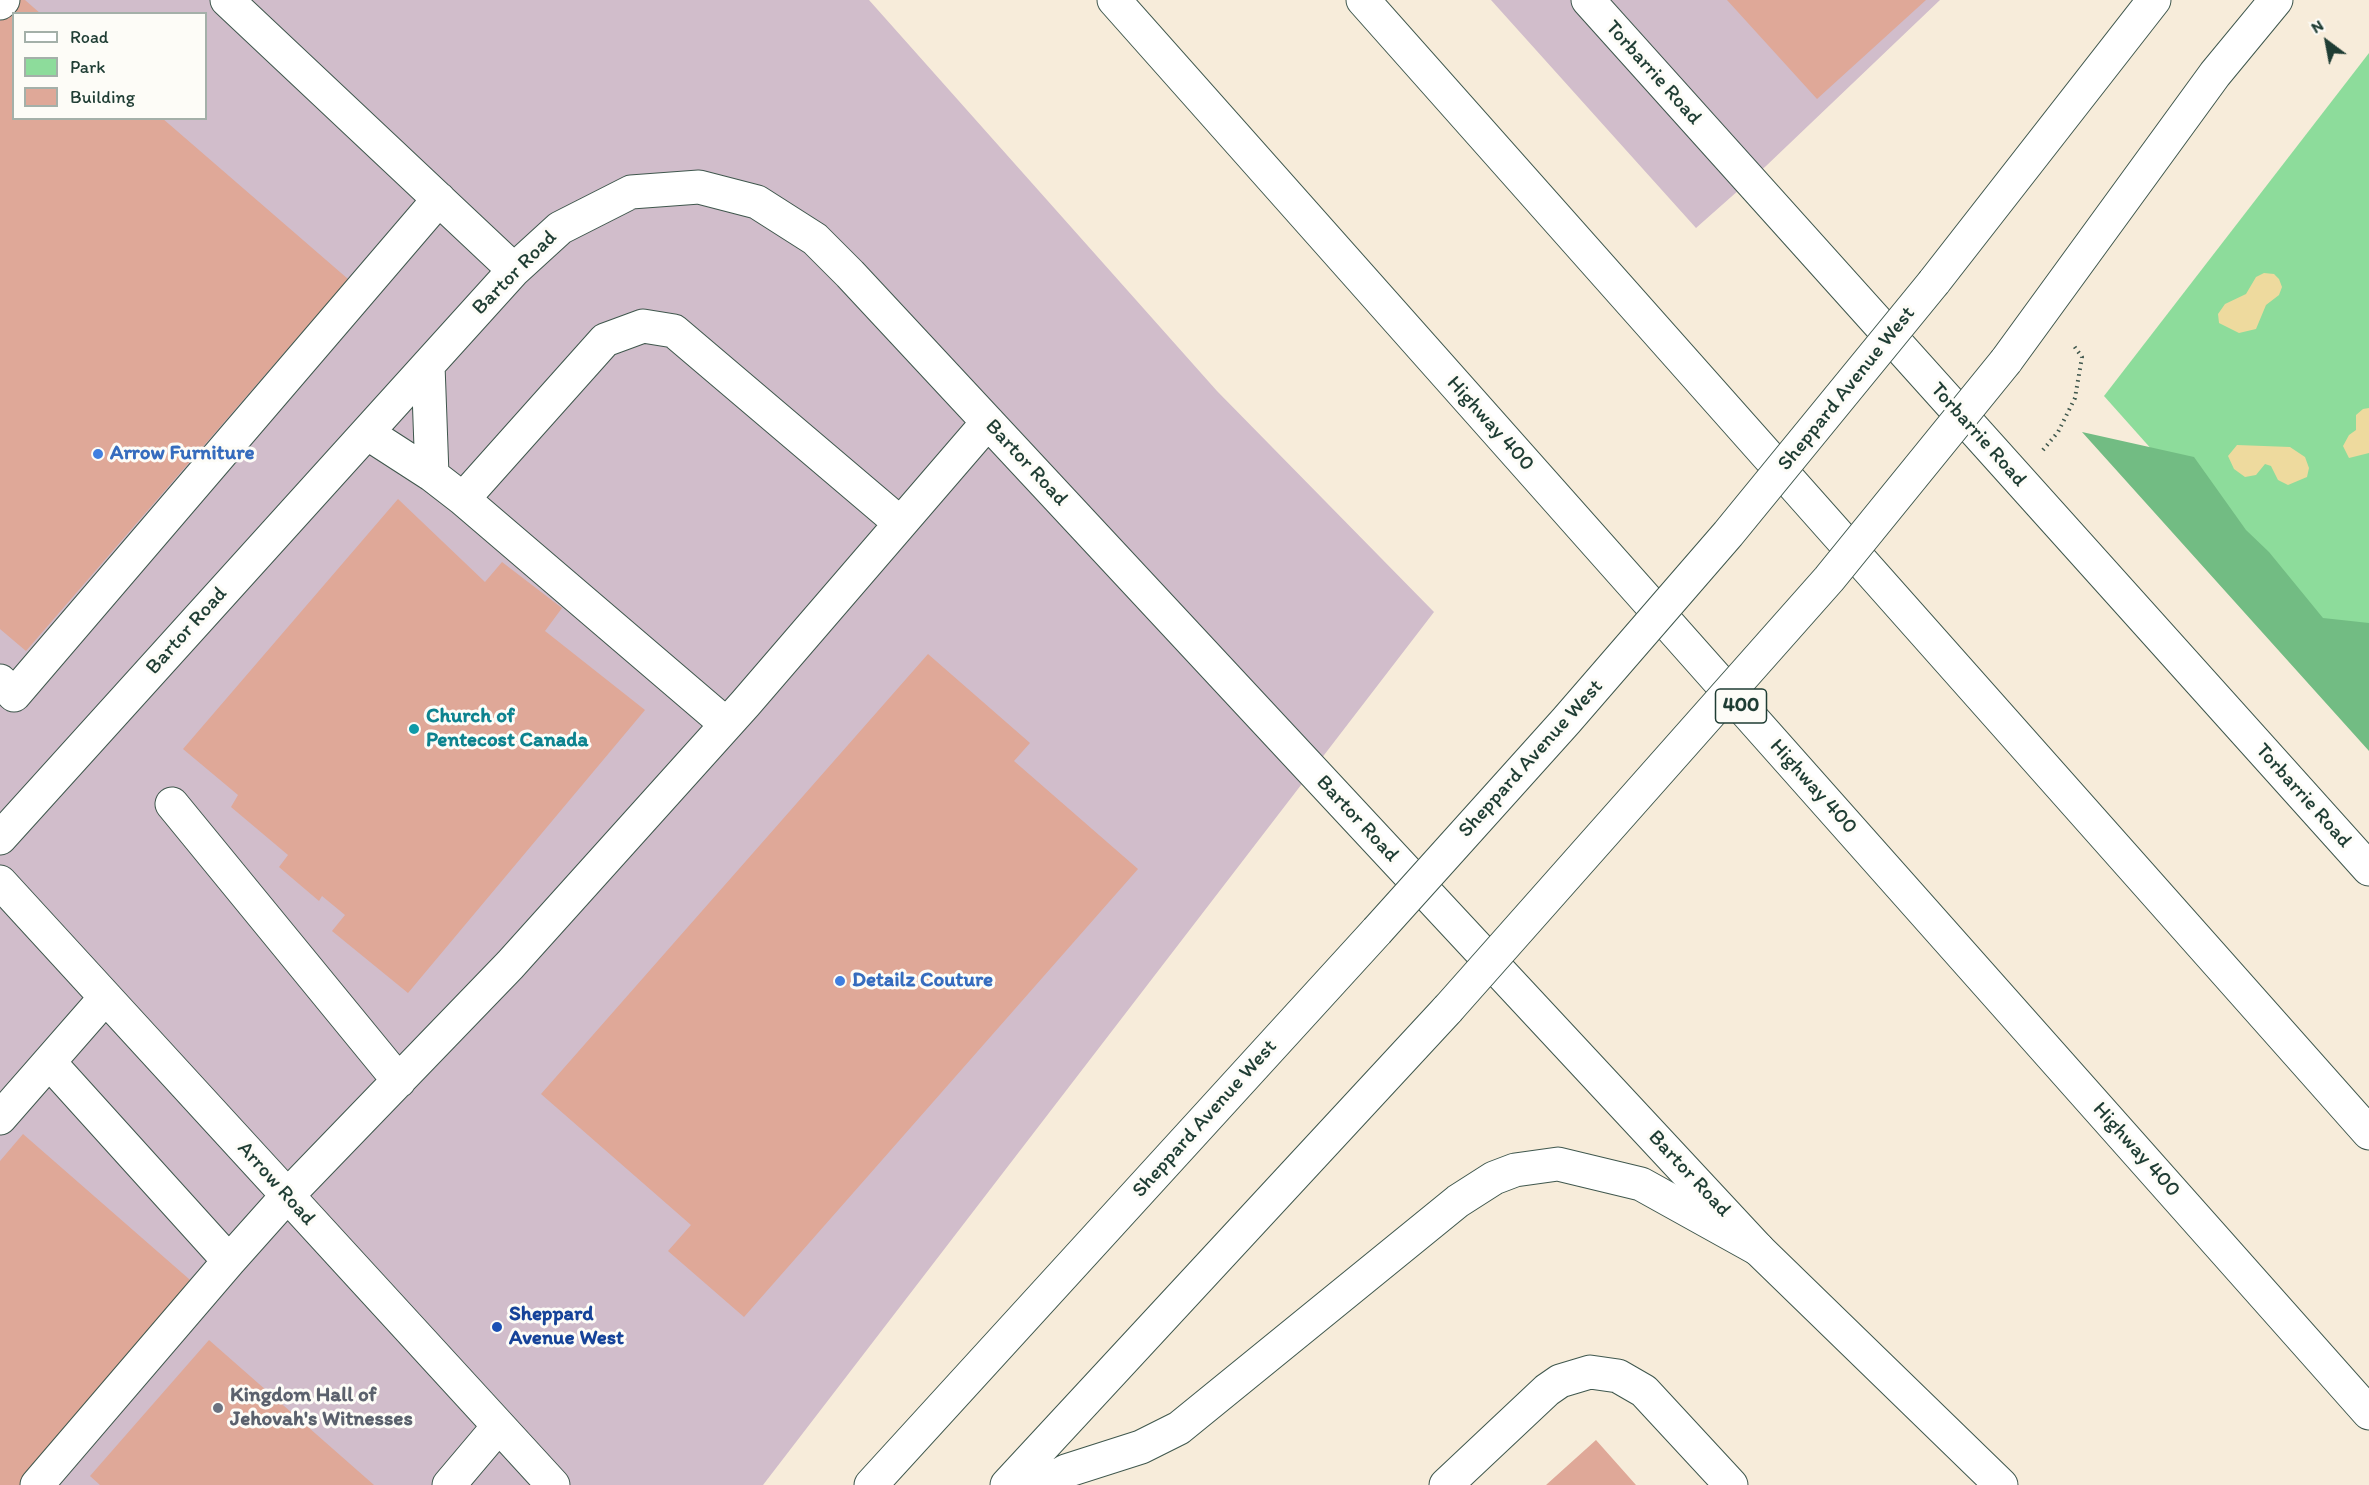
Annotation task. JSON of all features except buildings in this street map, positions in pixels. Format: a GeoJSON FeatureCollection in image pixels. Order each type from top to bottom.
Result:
{"type":"FeatureCollection","features":[{"type":"Feature","properties":{"kind":"main road"},"geometry":{"type":"LineString","coordinates":[[227,0],[514,270]]}},
{"type":"Feature","properties":{"kind":"main road","name":"Highway 400"},"geometry":{"type":"LineString","coordinates":[[1114,0],[2369,1413]]}},
{"type":"Feature","properties":{"kind":"main road"},"geometry":{"type":"LineString","coordinates":[[1363,0],[2369,1133]]}},
{"type":"Feature","properties":{"kind":"main road","name":"Torbarrie Road"},"geometry":{"type":"LineString","coordinates":[[1588,0],[2369,869]]}},
{"type":"Feature","properties":{"kind":"main road","name":"Sheppard Avenue West"},"geometry":{"type":"LineString","coordinates":[[871,1485],[1377,932],[1566,721],[1728,534],[1934,282],[2154,0]]}},
{"type":"Feature","properties":{"kind":"main road"},"geometry":{"type":"LineString","coordinates":[[1006,1485],[1448,1009],[1829,579],[2006,361],[2216,74],[2276,0]]}},
{"type":"Feature","properties":{"kind":"main road","name":"Bartor Road"},"geometry":{"type":"LineString","coordinates":[[0,838],[514,270],[560,228],[631,192],[699,188],[757,202],[815,239],[1758,1249],[2001,1485]]}},
{"type":"Feature","properties":{"kind":"main road"},"geometry":{"type":"LineString","coordinates":[[0,681],[14,695],[439,199]]}},
{"type":"Feature","properties":{"kind":"main road"},"geometry":{"type":"LineString","coordinates":[[463,499],[605,340],[643,326],[674,331],[900,523]]}},
{"type":"Feature","properties":{"kind":"main road"},"geometry":{"type":"LineString","coordinates":[[428,365],[432,475]]}},
{"type":"Feature","properties":{"kind":"main road"},"geometry":{"type":"LineString","coordinates":[[37,1485],[287,1196],[510,964],[726,724],[988,422]]}},
{"type":"Feature","properties":{"kind":"main road"},"geometry":{"type":"LineString","coordinates":[[367,433],[432,475],[463,499],[726,724]]}},
{"type":"Feature","properties":{"kind":"main road"},"geometry":{"type":"LineString","coordinates":[[172,804],[399,1080]]}},
{"type":"Feature","properties":{"kind":"main road","name":"Arrow Road"},"geometry":{"type":"LineString","coordinates":[[0,882],[553,1485]]}},
{"type":"Feature","properties":{"kind":"main road"},"geometry":{"type":"LineString","coordinates":[[0,1118],[105,998]]}},
{"type":"Feature","properties":{"kind":"main road"},"geometry":{"type":"LineString","coordinates":[[49,1062],[229,1261]]}},
{"type":"Feature","properties":{"kind":"main road"},"geometry":{"type":"LineString","coordinates":[[1042,1485],[1066,1471],[1141,1447],[1179,1428],[1458,1201],[1494,1178],[1515,1170],[1558,1164],[1641,1184],[1758,1249]]}},
{"type":"Feature","properties":{"kind":"main road"},"geometry":{"type":"LineString","coordinates":[[1446,1485],[1547,1390],[1560,1381],[1590,1372],[1618,1376],[1644,1391],[1731,1485]]}},
{"type":"Feature","properties":{"kind":"main road"},"geometry":{"type":"LineString","coordinates":[[449,1485],[498,1427]]}},
{"type":"Feature","properties":{"kind":"shaded area"},"geometry":{"type":"Polygon","coordinates":[[[0,0],[869,0],[1217,391],[1434,612],[763,1485],[0,1485],[0,0]]]}},
{"type":"Feature","properties":{"kind":"shaded area"},"geometry":{"type":"Polygon","coordinates":[[[1491,0],[1940,0],[1766,166],[1696,228],[1491,0]]]}},
{"type":"Feature","properties":{"kind":"green space"},"geometry":{"type":"Polygon","coordinates":[[[2369,53],[2369,693],[2104,396],[2369,53]]]}},
{"type":"Feature","properties":{"kind":"green space"},"geometry":{"type":"Polygon","coordinates":[[[2082,432],[2194,457],[2246,530],[2269,552],[2323,618],[2369,623],[2369,751],[2082,432]]]}},
{"type":"Feature","properties":{"kind":"sand"},"geometry":{"type":"Polygon","coordinates":[[[2264,273],[2274,274],[2282,287],[2279,295],[2266,305],[2256,329],[2239,333],[2219,323],[2218,314],[2225,304],[2246,294],[2256,277],[2264,273]]]}},
{"type":"Feature","properties":{"kind":"sand"},"geometry":{"type":"Polygon","coordinates":[[[2369,408],[2369,453],[2349,458],[2343,446],[2349,435],[2356,430],[2356,415],[2363,409],[2369,408]]]}},
{"type":"Feature","properties":{"kind":"sand"},"geometry":{"type":"Polygon","coordinates":[[[2237,445],[2290,447],[2305,457],[2309,468],[2307,477],[2288,485],[2278,480],[2271,466],[2265,464],[2256,475],[2245,477],[2234,469],[2228,456],[2237,445]]]}},
{"type":"Feature","properties":{"kind":"place","name":"Arrow Furniture"},"geometry":{"type":"Point","coordinates":[98,454]}},
{"type":"Feature","properties":{"kind":"place","name":"Church of Pentecost Canada"},"geometry":{"type":"Point","coordinates":[414,729]}},
{"type":"Feature","properties":{"kind":"place","name":"Detailz Couture"},"geometry":{"type":"Point","coordinates":[840,981]}},
{"type":"Feature","properties":{"kind":"place","name":"Sheppard Avenue West"},"geometry":{"type":"Point","coordinates":[497,1327]}},
{"type":"Feature","properties":{"kind":"place","name":"Kingdom Hall of Jehovah's Witnesses"},"geometry":{"type":"Point","coordinates":[218,1408]}}]}
